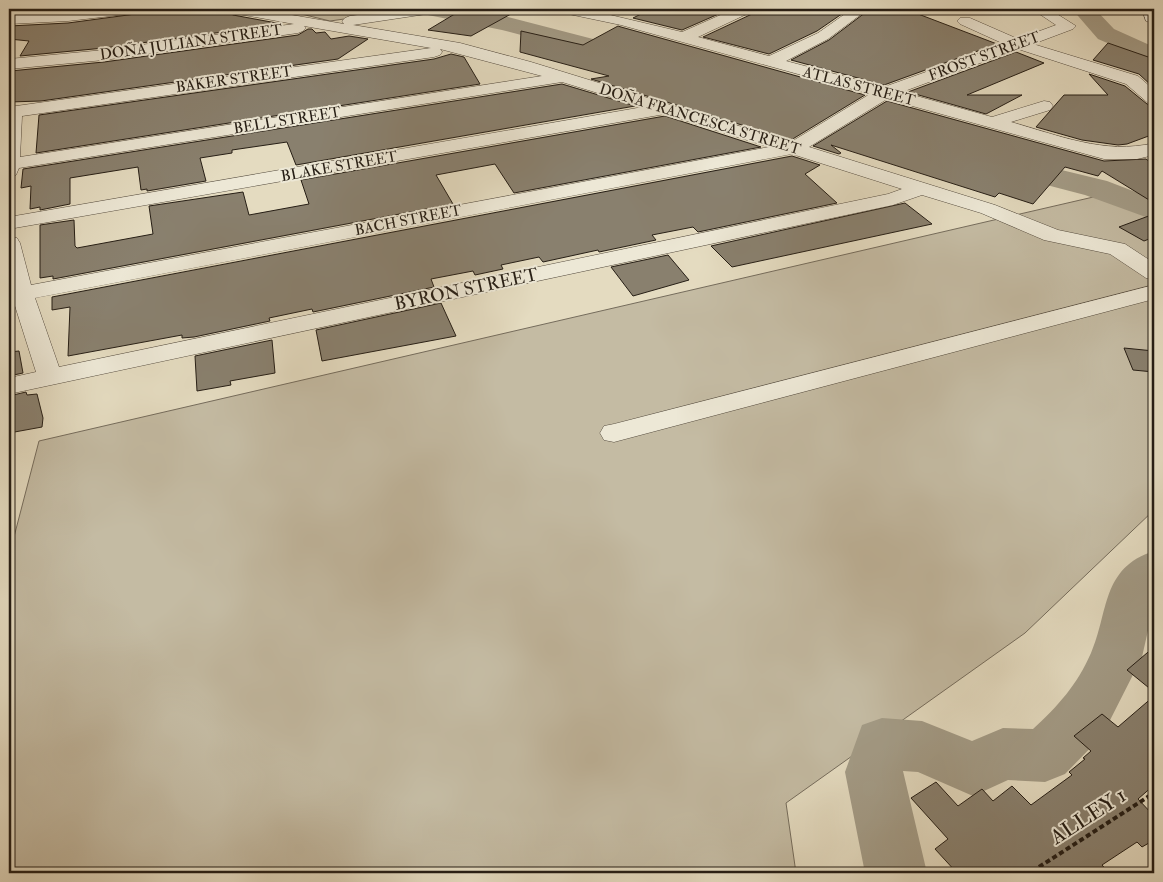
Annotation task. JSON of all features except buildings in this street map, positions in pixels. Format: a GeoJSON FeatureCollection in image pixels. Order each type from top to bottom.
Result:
{"type":"FeatureCollection","features":[{"type":"Feature","properties":{"kind":"street"},"geometry":{"type":"LineString","coordinates":[[9,20],[68,17],[137,9]]}},
{"type":"Feature","properties":{"kind":"street","name":"DOÑA FRANCESCA STREET"},"geometry":{"type":"LineString","coordinates":[[233,9],[460,48],[565,76],[988,209],[1052,235],[1117,248],[1154,273]]}},
{"type":"Feature","properties":{"kind":"street","name":"DOÑA JULIANA STREET"},"geometry":{"type":"LineString","coordinates":[[9,64],[104,54],[429,9]]}},
{"type":"Feature","properties":{"kind":"street","name":"ATLAS STREET"},"geometry":{"type":"LineString","coordinates":[[564,9],[595,15],[682,38],[1104,153],[1137,153],[1154,149]]}},
{"type":"Feature","properties":{"kind":"street"},"geometry":{"type":"LineString","coordinates":[[595,15],[613,9]]}},
{"type":"Feature","properties":{"kind":"street"},"geometry":{"type":"LineString","coordinates":[[682,38],[746,9]]}},
{"type":"Feature","properties":{"kind":"street"},"geometry":{"type":"LineString","coordinates":[[770,62],[822,36],[862,9]]}},
{"type":"Feature","properties":{"kind":"street","name":"FROST STREET"},"geometry":{"type":"LineString","coordinates":[[794,148],[884,93],[1068,26],[1038,9]]}},
{"type":"Feature","properties":{"kind":"street"},"geometry":{"type":"LineString","coordinates":[[965,21],[1017,44],[1124,76],[1142,87],[1154,99]]}},
{"type":"Feature","properties":{"kind":"street","name":"BAKER STREET"},"geometry":{"type":"LineString","coordinates":[[11,112],[460,48]]}},
{"type":"Feature","properties":{"kind":"street","name":"BELL STREET"},"geometry":{"type":"LineString","coordinates":[[9,164],[565,76]]}},
{"type":"Feature","properties":{"kind":"street"},"geometry":{"type":"LineString","coordinates":[[993,122],[1044,106]]}},
{"type":"Feature","properties":{"kind":"street","name":"BLAKE STREET"},"geometry":{"type":"LineString","coordinates":[[9,223],[669,109]]}},
{"type":"Feature","properties":{"kind":"street"},"geometry":{"type":"LineString","coordinates":[[9,171],[11,112]]}},
{"type":"Feature","properties":{"kind":"street","name":"BACH STREET"},"geometry":{"type":"LineString","coordinates":[[22,294],[794,148]]}},
{"type":"Feature","properties":{"kind":"street","name":"BYRON STREET"},"geometry":{"type":"LineString","coordinates":[[9,386],[893,199],[922,188]]}},
{"type":"Feature","properties":{"kind":"street"},"geometry":{"type":"LineString","coordinates":[[9,243],[22,294],[50,377]]}},
{"type":"Feature","properties":{"kind":"street"},"geometry":{"type":"LineString","coordinates":[[614,432],[1154,292]]}},
{"type":"Feature","properties":{"kind":"path","name":"ALLEY 1"},"geometry":{"type":"LineString","coordinates":[[1040,867],[1154,793]]}},
{"type":"Feature","properties":{"kind":"shaded area"},"geometry":{"type":"Polygon","coordinates":[[[299,9],[416,9],[330,21],[293,12],[299,9]]]}},
{"type":"Feature","properties":{"kind":"shaded area"},"geometry":{"type":"Polygon","coordinates":[[[1102,195],[1154,218],[1154,510],[1025,633],[786,803],[796,873],[9,873],[9,556],[39,441],[1102,195]]]}},
{"type":"Feature","properties":{"kind":"waterway"},"geometry":{"type":"LineString","coordinates":[[431,9],[504,23],[642,59]]}},
{"type":"Feature","properties":{"kind":"waterway"},"geometry":{"type":"LineString","coordinates":[[1083,9],[1106,34],[1154,56]]}},
{"type":"Feature","properties":{"kind":"waterway"},"geometry":{"type":"LineString","coordinates":[[1000,164],[1096,188],[1154,210]]}},
{"type":"Feature","properties":{"kind":"waterway"},"geometry":{"type":"LineString","coordinates":[[896,873],[874,772],[882,743],[922,747],[973,769],[1003,754],[1045,756],[1082,719],[1116,657],[1131,597],[1154,570]]}}]}
